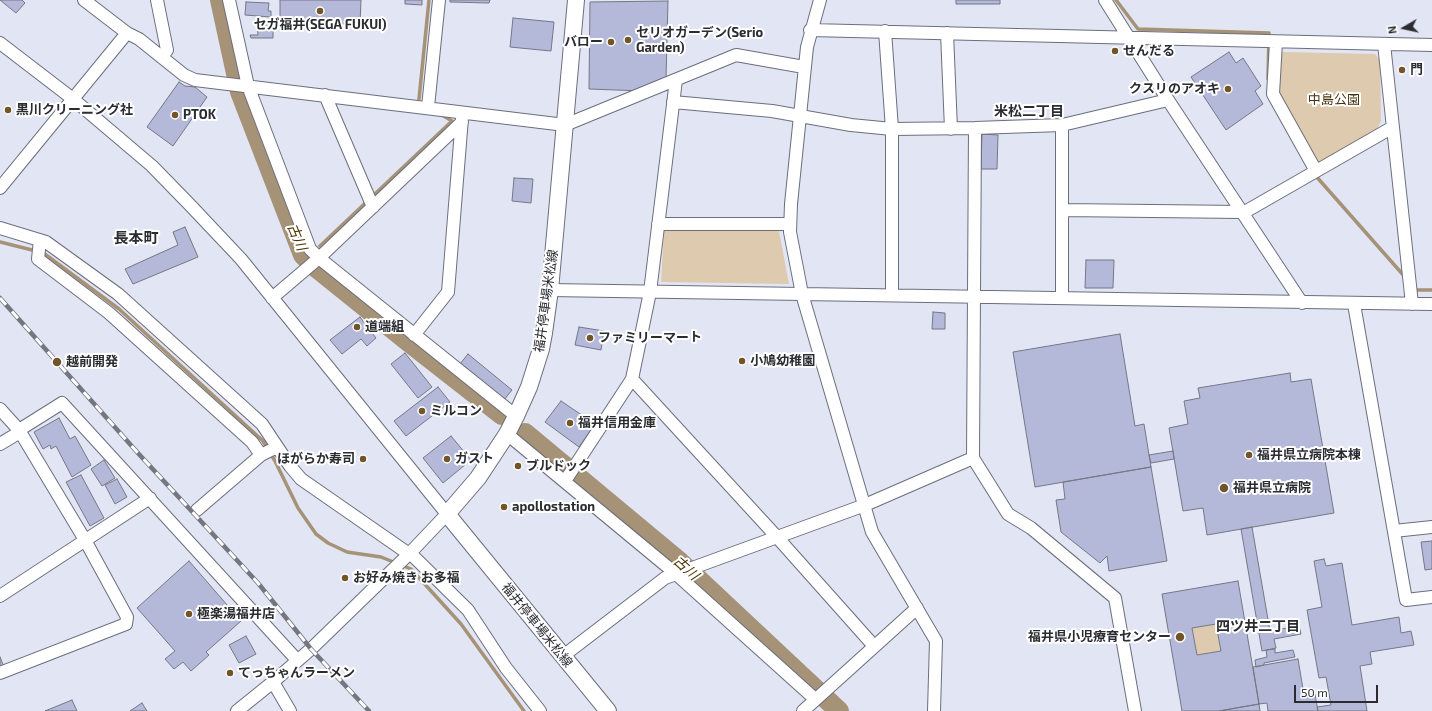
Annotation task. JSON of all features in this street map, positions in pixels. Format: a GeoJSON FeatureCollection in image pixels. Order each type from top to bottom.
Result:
{"type":"FeatureCollection","features":[{"type":"Feature","properties":{"kind":"main road","name":"福井停車場米松線"},"geometry":{"type":"LineString","coordinates":[[576,0],[550,290],[541,349],[529,387],[507,434],[478,478],[447,514],[608,711]]}},
{"type":"Feature","properties":{"kind":"street"},"geometry":{"type":"LineString","coordinates":[[84,0],[127,33],[139,39],[184,75],[195,80],[428,107],[462,117],[565,125],[736,55],[804,67]]}},
{"type":"Feature","properties":{"kind":"street"},"geometry":{"type":"LineString","coordinates":[[157,0],[167,50],[162,58]]}},
{"type":"Feature","properties":{"kind":"street"},"geometry":{"type":"LineString","coordinates":[[229,0],[248,86],[310,248],[319,258],[516,416]]}},
{"type":"Feature","properties":{"kind":"street"},"geometry":{"type":"LineString","coordinates":[[428,107],[439,0]]}},
{"type":"Feature","properties":{"kind":"street"},"geometry":{"type":"LineString","coordinates":[[820,0],[810,30],[804,67],[791,204],[790,232],[802,294],[872,532],[936,640],[934,711]]}},
{"type":"Feature","properties":{"kind":"street"},"geometry":{"type":"LineString","coordinates":[[1105,0],[1168,100],[1302,303]]}},
{"type":"Feature","properties":{"kind":"street"},"geometry":{"type":"LineString","coordinates":[[810,30],[1432,45]]}},
{"type":"Feature","properties":{"kind":"street"},"geometry":{"type":"LineString","coordinates":[[885,31],[892,129],[892,296]]}},
{"type":"Feature","properties":{"kind":"street"},"geometry":{"type":"LineString","coordinates":[[0,188],[127,33]]}},
{"type":"Feature","properties":{"kind":"street"},"geometry":{"type":"LineString","coordinates":[[947,33],[951,129]]}},
{"type":"Feature","properties":{"kind":"street"},"geometry":{"type":"LineString","coordinates":[[1276,42],[1273,94],[1316,171]]}},
{"type":"Feature","properties":{"kind":"street"},"geometry":{"type":"LineString","coordinates":[[0,43],[73,99],[152,166],[241,260],[447,514],[410,553],[311,649],[237,711]]}},
{"type":"Feature","properties":{"kind":"street"},"geometry":{"type":"LineString","coordinates":[[1384,44],[1412,304]]}},
{"type":"Feature","properties":{"kind":"street"},"geometry":{"type":"LineString","coordinates":[[565,481],[632,379],[650,292],[676,80]]}},
{"type":"Feature","properties":{"kind":"street"},"geometry":{"type":"LineString","coordinates":[[325,95],[373,207]]}},
{"type":"Feature","properties":{"kind":"street"},"geometry":{"type":"LineString","coordinates":[[673,102],[772,111],[851,125],[892,129],[951,129],[1062,125],[1168,100]]}},
{"type":"Feature","properties":{"kind":"street"},"geometry":{"type":"LineString","coordinates":[[272,298],[319,258],[373,207],[462,117]]}},
{"type":"Feature","properties":{"kind":"street"},"geometry":{"type":"LineString","coordinates":[[414,334],[448,292],[462,117]]}},
{"type":"Feature","properties":{"kind":"street"},"geometry":{"type":"LineString","coordinates":[[1062,125],[1062,298]]}},
{"type":"Feature","properties":{"kind":"street"},"geometry":{"type":"LineString","coordinates":[[1062,210],[1243,213],[1393,127]]}},
{"type":"Feature","properties":{"kind":"street"},"geometry":{"type":"LineString","coordinates":[[974,128],[973,458],[1008,514],[1031,528],[1115,598],[1135,711]]}},
{"type":"Feature","properties":{"kind":"street"},"geometry":{"type":"LineString","coordinates":[[658,224],[790,224]]}},
{"type":"Feature","properties":{"kind":"street"},"geometry":{"type":"LineString","coordinates":[[0,228],[46,242],[118,294],[262,424],[301,480],[410,553],[468,610],[506,668],[540,711]]}},
{"type":"Feature","properties":{"kind":"street"},"geometry":{"type":"LineString","coordinates":[[40,240],[38,260],[109,313],[252,442],[261,455]]}},
{"type":"Feature","properties":{"kind":"street"},"geometry":{"type":"LineString","coordinates":[[550,290],[1354,304],[1432,304]]}},
{"type":"Feature","properties":{"kind":"street"},"geometry":{"type":"LineString","coordinates":[[1354,304],[1406,600],[1432,597]]}},
{"type":"Feature","properties":{"kind":"street"},"geometry":{"type":"LineString","coordinates":[[632,379],[776,536],[874,646]]}},
{"type":"Feature","properties":{"kind":"street"},"geometry":{"type":"LineString","coordinates":[[0,444],[62,403],[297,660]]}},
{"type":"Feature","properties":{"kind":"street"},"geometry":{"type":"LineString","coordinates":[[0,409],[19,431],[85,540],[127,617],[126,624],[0,673]]}},
{"type":"Feature","properties":{"kind":"street"},"geometry":{"type":"LineString","coordinates":[[507,434],[675,573],[815,699]]}},
{"type":"Feature","properties":{"kind":"street"},"geometry":{"type":"LineString","coordinates":[[197,510],[261,455],[277,447]]}},
{"type":"Feature","properties":{"kind":"street"},"geometry":{"type":"LineString","coordinates":[[563,656],[665,578],[675,573],[865,505],[973,458]]}},
{"type":"Feature","properties":{"kind":"street"},"geometry":{"type":"LineString","coordinates":[[0,596],[150,498]]}},
{"type":"Feature","properties":{"kind":"street"},"geometry":{"type":"LineString","coordinates":[[1394,531],[1432,527]]}},
{"type":"Feature","properties":{"kind":"street"},"geometry":{"type":"LineString","coordinates":[[803,711],[917,608]]}},
{"type":"Feature","properties":{"kind":"street"},"geometry":{"type":"LineString","coordinates":[[273,682],[290,711]]}},
{"type":"Feature","properties":{"kind":"green space","name":"中島公園"},"geometry":{"type":"Polygon","coordinates":[[[1282,52],[1375,54],[1380,60],[1381,121],[1377,129],[1316,165],[1277,95],[1282,52]]]}},
{"type":"Feature","properties":{"kind":"green space"},"geometry":{"type":"Polygon","coordinates":[[[664,230],[779,231],[789,284],[661,282],[664,230]]]}},
{"type":"Feature","properties":{"kind":"green space"},"geometry":{"type":"Polygon","coordinates":[[[1216,624],[1221,651],[1197,655],[1192,628],[1216,624]]]}},
{"type":"Feature","properties":{"kind":"building"},"geometry":{"type":"Polygon","coordinates":[[[0,0],[22,0],[25,3],[16,13],[0,0]]]}},
{"type":"Feature","properties":{"kind":"building","name":"セガ福井(SEGA FUKUI)"},"geometry":{"type":"Polygon","coordinates":[[[280,0],[361,0],[360,24],[295,23],[295,28],[280,28],[280,0]]]}},
{"type":"Feature","properties":{"kind":"building"},"geometry":{"type":"Polygon","coordinates":[[[405,0],[422,0],[422,5],[405,4],[405,0]]]}},
{"type":"Feature","properties":{"kind":"building"},"geometry":{"type":"Polygon","coordinates":[[[450,0],[490,0],[489,3],[450,2],[450,0]]]}},
{"type":"Feature","properties":{"kind":"building"},"geometry":{"type":"Polygon","coordinates":[[[956,0],[1000,0],[1000,4],[956,4],[956,0]]]}},
{"type":"Feature","properties":{"kind":"building","name":"セリオガーデン(Serio Garden)"},"geometry":{"type":"Polygon","coordinates":[[[668,1],[666,79],[643,91],[589,89],[590,2],[668,1]]]}},
{"type":"Feature","properties":{"kind":"building"},"geometry":{"type":"Polygon","coordinates":[[[246,2],[269,3],[268,11],[271,11],[271,17],[245,15],[246,2]]]}},
{"type":"Feature","properties":{"kind":"building"},"geometry":{"type":"Polygon","coordinates":[[[513,18],[554,22],[551,51],[510,47],[513,18]]]}},
{"type":"Feature","properties":{"kind":"building"},"geometry":{"type":"Polygon","coordinates":[[[257,22],[273,22],[273,38],[251,38],[250,35],[258,35],[257,22]]]}},
{"type":"Feature","properties":{"kind":"building","name":"クスリのアオキ"},"geometry":{"type":"Polygon","coordinates":[[[1229,52],[1236,63],[1243,58],[1261,86],[1255,91],[1263,104],[1226,130],[1191,77],[1229,52]]]}},
{"type":"Feature","properties":{"kind":"building"},"geometry":{"type":"Polygon","coordinates":[[[179,82],[185,86],[195,87],[207,97],[173,146],[147,127],[179,82]]]}},
{"type":"Feature","properties":{"kind":"building"},"geometry":{"type":"Polygon","coordinates":[[[982,134],[998,135],[997,169],[981,169],[982,134]]]}},
{"type":"Feature","properties":{"kind":"building"},"geometry":{"type":"Polygon","coordinates":[[[514,178],[533,179],[531,203],[512,201],[514,178]]]}},
{"type":"Feature","properties":{"kind":"building"},"geometry":{"type":"Polygon","coordinates":[[[185,227],[198,257],[133,284],[125,269],[178,245],[173,232],[185,227]]]}},
{"type":"Feature","properties":{"kind":"building"},"geometry":{"type":"Polygon","coordinates":[[[1086,260],[1114,260],[1113,288],[1085,288],[1086,260]]]}},
{"type":"Feature","properties":{"kind":"building"},"geometry":{"type":"Polygon","coordinates":[[[933,312],[945,313],[945,329],[932,329],[933,312]]]}},
{"type":"Feature","properties":{"kind":"building","name":"道端組"},"geometry":{"type":"Polygon","coordinates":[[[360,317],[376,338],[367,346],[361,339],[342,354],[330,340],[360,317]]]}},
{"type":"Feature","properties":{"kind":"building","name":"ファミリーマート"},"geometry":{"type":"Polygon","coordinates":[[[579,327],[604,331],[601,350],[575,345],[579,327]]]}},
{"type":"Feature","properties":{"kind":"building"},"geometry":{"type":"Polygon","coordinates":[[[1120,334],[1135,426],[1144,424],[1151,467],[1035,487],[1013,352],[1120,334]]]}},
{"type":"Feature","properties":{"kind":"building"},"geometry":{"type":"Polygon","coordinates":[[[405,353],[432,387],[418,398],[391,364],[405,353]]]}},
{"type":"Feature","properties":{"kind":"building"},"geometry":{"type":"Polygon","coordinates":[[[468,354],[512,390],[504,400],[460,364],[468,354]]]}},
{"type":"Feature","properties":{"kind":"building","name":"福井県立病院本棟"},"geometry":{"type":"Polygon","coordinates":[[[1290,373],[1291,382],[1311,379],[1334,513],[1207,535],[1203,508],[1183,511],[1169,428],[1188,424],[1184,401],[1200,398],[1198,388],[1290,373]]]}},
{"type":"Feature","properties":{"kind":"building","name":"ミルコン"},"geometry":{"type":"Polygon","coordinates":[[[438,387],[450,402],[406,436],[394,421],[438,387]]]}},
{"type":"Feature","properties":{"kind":"building","name":"福井信用金庫"},"geometry":{"type":"Polygon","coordinates":[[[561,401],[595,424],[579,447],[545,422],[561,401]]]}},
{"type":"Feature","properties":{"kind":"building"},"geometry":{"type":"Polygon","coordinates":[[[59,418],[70,439],[75,436],[91,465],[72,477],[56,446],[51,449],[50,445],[43,449],[34,432],[59,418]]]}},
{"type":"Feature","properties":{"kind":"building","name":"ガスト"},"geometry":{"type":"Polygon","coordinates":[[[451,436],[471,460],[443,483],[423,458],[451,436]]]}},
{"type":"Feature","properties":{"kind":"building"},"geometry":{"type":"Polygon","coordinates":[[[1173,451],[1174,459],[1151,463],[1149,455],[1173,451]]]}},
{"type":"Feature","properties":{"kind":"building"},"geometry":{"type":"Polygon","coordinates":[[[104,460],[115,478],[102,486],[91,469],[104,460]]]}},
{"type":"Feature","properties":{"kind":"building"},"geometry":{"type":"Polygon","coordinates":[[[1151,467],[1167,561],[1109,571],[1107,556],[1100,563],[1061,532],[1056,500],[1065,499],[1063,482],[1151,467]]]}},
{"type":"Feature","properties":{"kind":"building"},"geometry":{"type":"Polygon","coordinates":[[[81,475],[104,518],[90,526],[66,482],[81,475]]]}},
{"type":"Feature","properties":{"kind":"building"},"geometry":{"type":"Polygon","coordinates":[[[117,479],[127,497],[115,504],[105,485],[117,479]]]}},
{"type":"Feature","properties":{"kind":"building"},"geometry":{"type":"Polygon","coordinates":[[[1252,527],[1270,631],[1299,626],[1301,634],[1274,639],[1276,648],[1262,651],[1241,529],[1252,527]]]}},
{"type":"Feature","properties":{"kind":"building"},"geometry":{"type":"Polygon","coordinates":[[[1432,541],[1432,569],[1425,570],[1421,542],[1432,541]]]}},
{"type":"Feature","properties":{"kind":"building"},"geometry":{"type":"Polygon","coordinates":[[[1324,559],[1326,566],[1342,563],[1352,625],[1399,617],[1401,633],[1411,631],[1414,645],[1370,652],[1372,664],[1360,666],[1367,711],[1318,711],[1317,707],[1331,705],[1326,677],[1319,678],[1307,610],[1322,607],[1314,561],[1324,559]]]}},
{"type":"Feature","properties":{"kind":"building","name":"極楽湯福井店"},"geometry":{"type":"Polygon","coordinates":[[[189,561],[241,621],[206,652],[209,655],[191,671],[183,662],[174,669],[165,659],[175,651],[137,608],[189,561]]]}},
{"type":"Feature","properties":{"kind":"building"},"geometry":{"type":"Polygon","coordinates":[[[1238,581],[1259,704],[1219,711],[1182,711],[1162,594],[1238,581]],[[1216,624],[1192,628],[1197,655],[1221,651],[1216,624]]]}},
{"type":"Feature","properties":{"kind":"building"},"geometry":{"type":"Polygon","coordinates":[[[246,636],[256,654],[239,663],[229,645],[246,636]]]}},
{"type":"Feature","properties":{"kind":"building"},"geometry":{"type":"Polygon","coordinates":[[[1275,649],[1275,653],[1293,650],[1295,657],[1264,663],[1264,665],[1256,667],[1255,660],[1267,657],[1266,650],[1275,649]]]}},
{"type":"Feature","properties":{"kind":"building"},"geometry":{"type":"Polygon","coordinates":[[[0,657],[4,667],[0,668],[0,657]]]}},
{"type":"Feature","properties":{"kind":"building"},"geometry":{"type":"Polygon","coordinates":[[[1298,659],[1304,695],[1315,694],[1318,711],[1268,711],[1267,703],[1259,704],[1253,667],[1298,659]]]}},
{"type":"Feature","properties":{"kind":"building"},"geometry":{"type":"Polygon","coordinates":[[[72,700],[77,711],[45,711],[72,700]]]}},
{"type":"Feature","properties":{"kind":"building"},"geometry":{"type":"Polygon","coordinates":[[[142,703],[147,711],[130,711],[142,703]]]}},
{"type":"Feature","properties":{"kind":"building"},"geometry":{"type":"Polygon","coordinates":[[[1259,704],[1260,711],[1219,711],[1259,704]]]}},
{"type":"Feature","properties":{"kind":"waterway","name":"古川"},"geometry":{"type":"LineString","coordinates":[[220,0],[240,92],[303,255],[314,266],[406,340],[502,415]]}},
{"type":"Feature","properties":{"kind":"waterway"},"geometry":{"type":"LineString","coordinates":[[419,99],[429,0]]}},
{"type":"Feature","properties":{"kind":"waterway"},"geometry":{"type":"LineString","coordinates":[[1116,0],[1138,29],[1269,33],[1268,79]]}},
{"type":"Feature","properties":{"kind":"waterway"},"geometry":{"type":"LineString","coordinates":[[320,246],[452,121],[442,115]]}},
{"type":"Feature","properties":{"kind":"waterway"},"geometry":{"type":"LineString","coordinates":[[1315,175],[1405,277]]}},
{"type":"Feature","properties":{"kind":"waterway"},"geometry":{"type":"LineString","coordinates":[[0,242],[36,251]]}},
{"type":"Feature","properties":{"kind":"waterway"},"geometry":{"type":"LineString","coordinates":[[42,252],[119,309],[263,441],[275,461],[298,508],[316,534],[328,543],[347,552],[381,557],[411,569],[461,624],[524,711]]}},
{"type":"Feature","properties":{"kind":"waterway"},"geometry":{"type":"LineString","coordinates":[[1413,288],[1415,290],[1432,290]]}},
{"type":"Feature","properties":{"kind":"waterway","name":"古川"},"geometry":{"type":"LineString","coordinates":[[525,433],[680,562],[839,711]]}},
{"type":"Feature","properties":{"kind":"railway"},"geometry":{"type":"LineString","coordinates":[[0,298],[137,452],[258,583],[311,649],[369,711]]}},
{"type":"Feature","properties":{"kind":"place","name":"セガ福井(SEGA FUKUI)"},"geometry":{"type":"Point","coordinates":[320,11]}},
{"type":"Feature","properties":{"kind":"place","name":"セリオガーデン(Serio Garden)"},"geometry":{"type":"Point","coordinates":[628,40]}},
{"type":"Feature","properties":{"kind":"place","name":"バロー"},"geometry":{"type":"Point","coordinates":[611,42]}},
{"type":"Feature","properties":{"kind":"place","name":"せんだる"},"geometry":{"type":"Point","coordinates":[1115,51]}},
{"type":"Feature","properties":{"kind":"place","name":"門"},"geometry":{"type":"Point","coordinates":[1402,70]}},
{"type":"Feature","properties":{"kind":"place","name":"クスリのアオキ"},"geometry":{"type":"Point","coordinates":[1228,89]}},
{"type":"Feature","properties":{"kind":"place","name":"黒川クリーニング社"},"geometry":{"type":"Point","coordinates":[8,110]}},
{"type":"Feature","properties":{"kind":"place","name":"PTOK"},"geometry":{"type":"Point","coordinates":[175,115]}},
{"type":"Feature","properties":{"kind":"place","name":"道端組"},"geometry":{"type":"Point","coordinates":[357,327]}},
{"type":"Feature","properties":{"kind":"place","name":"ファミリーマート"},"geometry":{"type":"Point","coordinates":[590,338]}},
{"type":"Feature","properties":{"kind":"place","name":"小鳩幼稚園"},"geometry":{"type":"Point","coordinates":[742,361]}},
{"type":"Feature","properties":{"kind":"place","name":"越前開発"},"geometry":{"type":"Point","coordinates":[57,362]}},
{"type":"Feature","properties":{"kind":"place","name":"ミルコン"},"geometry":{"type":"Point","coordinates":[422,411]}},
{"type":"Feature","properties":{"kind":"place","name":"福井信用金庫"},"geometry":{"type":"Point","coordinates":[570,423]}},
{"type":"Feature","properties":{"kind":"place","name":"福井県立病院本棟"},"geometry":{"type":"Point","coordinates":[1249,455]}},
{"type":"Feature","properties":{"kind":"place","name":"ほがらか寿司"},"geometry":{"type":"Point","coordinates":[363,459]}},
{"type":"Feature","properties":{"kind":"place","name":"ガスト"},"geometry":{"type":"Point","coordinates":[447,459]}},
{"type":"Feature","properties":{"kind":"place","name":"ブルドック"},"geometry":{"type":"Point","coordinates":[518,466]}},
{"type":"Feature","properties":{"kind":"place","name":"福井県立病院"},"geometry":{"type":"Point","coordinates":[1224,488]}},
{"type":"Feature","properties":{"kind":"place","name":"apollostation"},"geometry":{"type":"Point","coordinates":[504,507]}},
{"type":"Feature","properties":{"kind":"place","name":"お好み焼き お多福"},"geometry":{"type":"Point","coordinates":[345,578]}},
{"type":"Feature","properties":{"kind":"place","name":"極楽湯福井店"},"geometry":{"type":"Point","coordinates":[189,614]}},
{"type":"Feature","properties":{"kind":"place","name":"福井県小児療育センター"},"geometry":{"type":"Point","coordinates":[1180,637]}},
{"type":"Feature","properties":{"kind":"place","name":"てっちゃんラーメン"},"geometry":{"type":"Point","coordinates":[230,673]}},
{"type":"Feature","properties":{"kind":"district","name":"米松二丁目"},"geometry":{"type":"Point","coordinates":[1029,111]}},
{"type":"Feature","properties":{"kind":"district","name":"長本町"},"geometry":{"type":"Point","coordinates":[136,238]}},
{"type":"Feature","properties":{"kind":"district","name":"四ツ井二丁目"},"geometry":{"type":"Point","coordinates":[1258,626]}}]}
